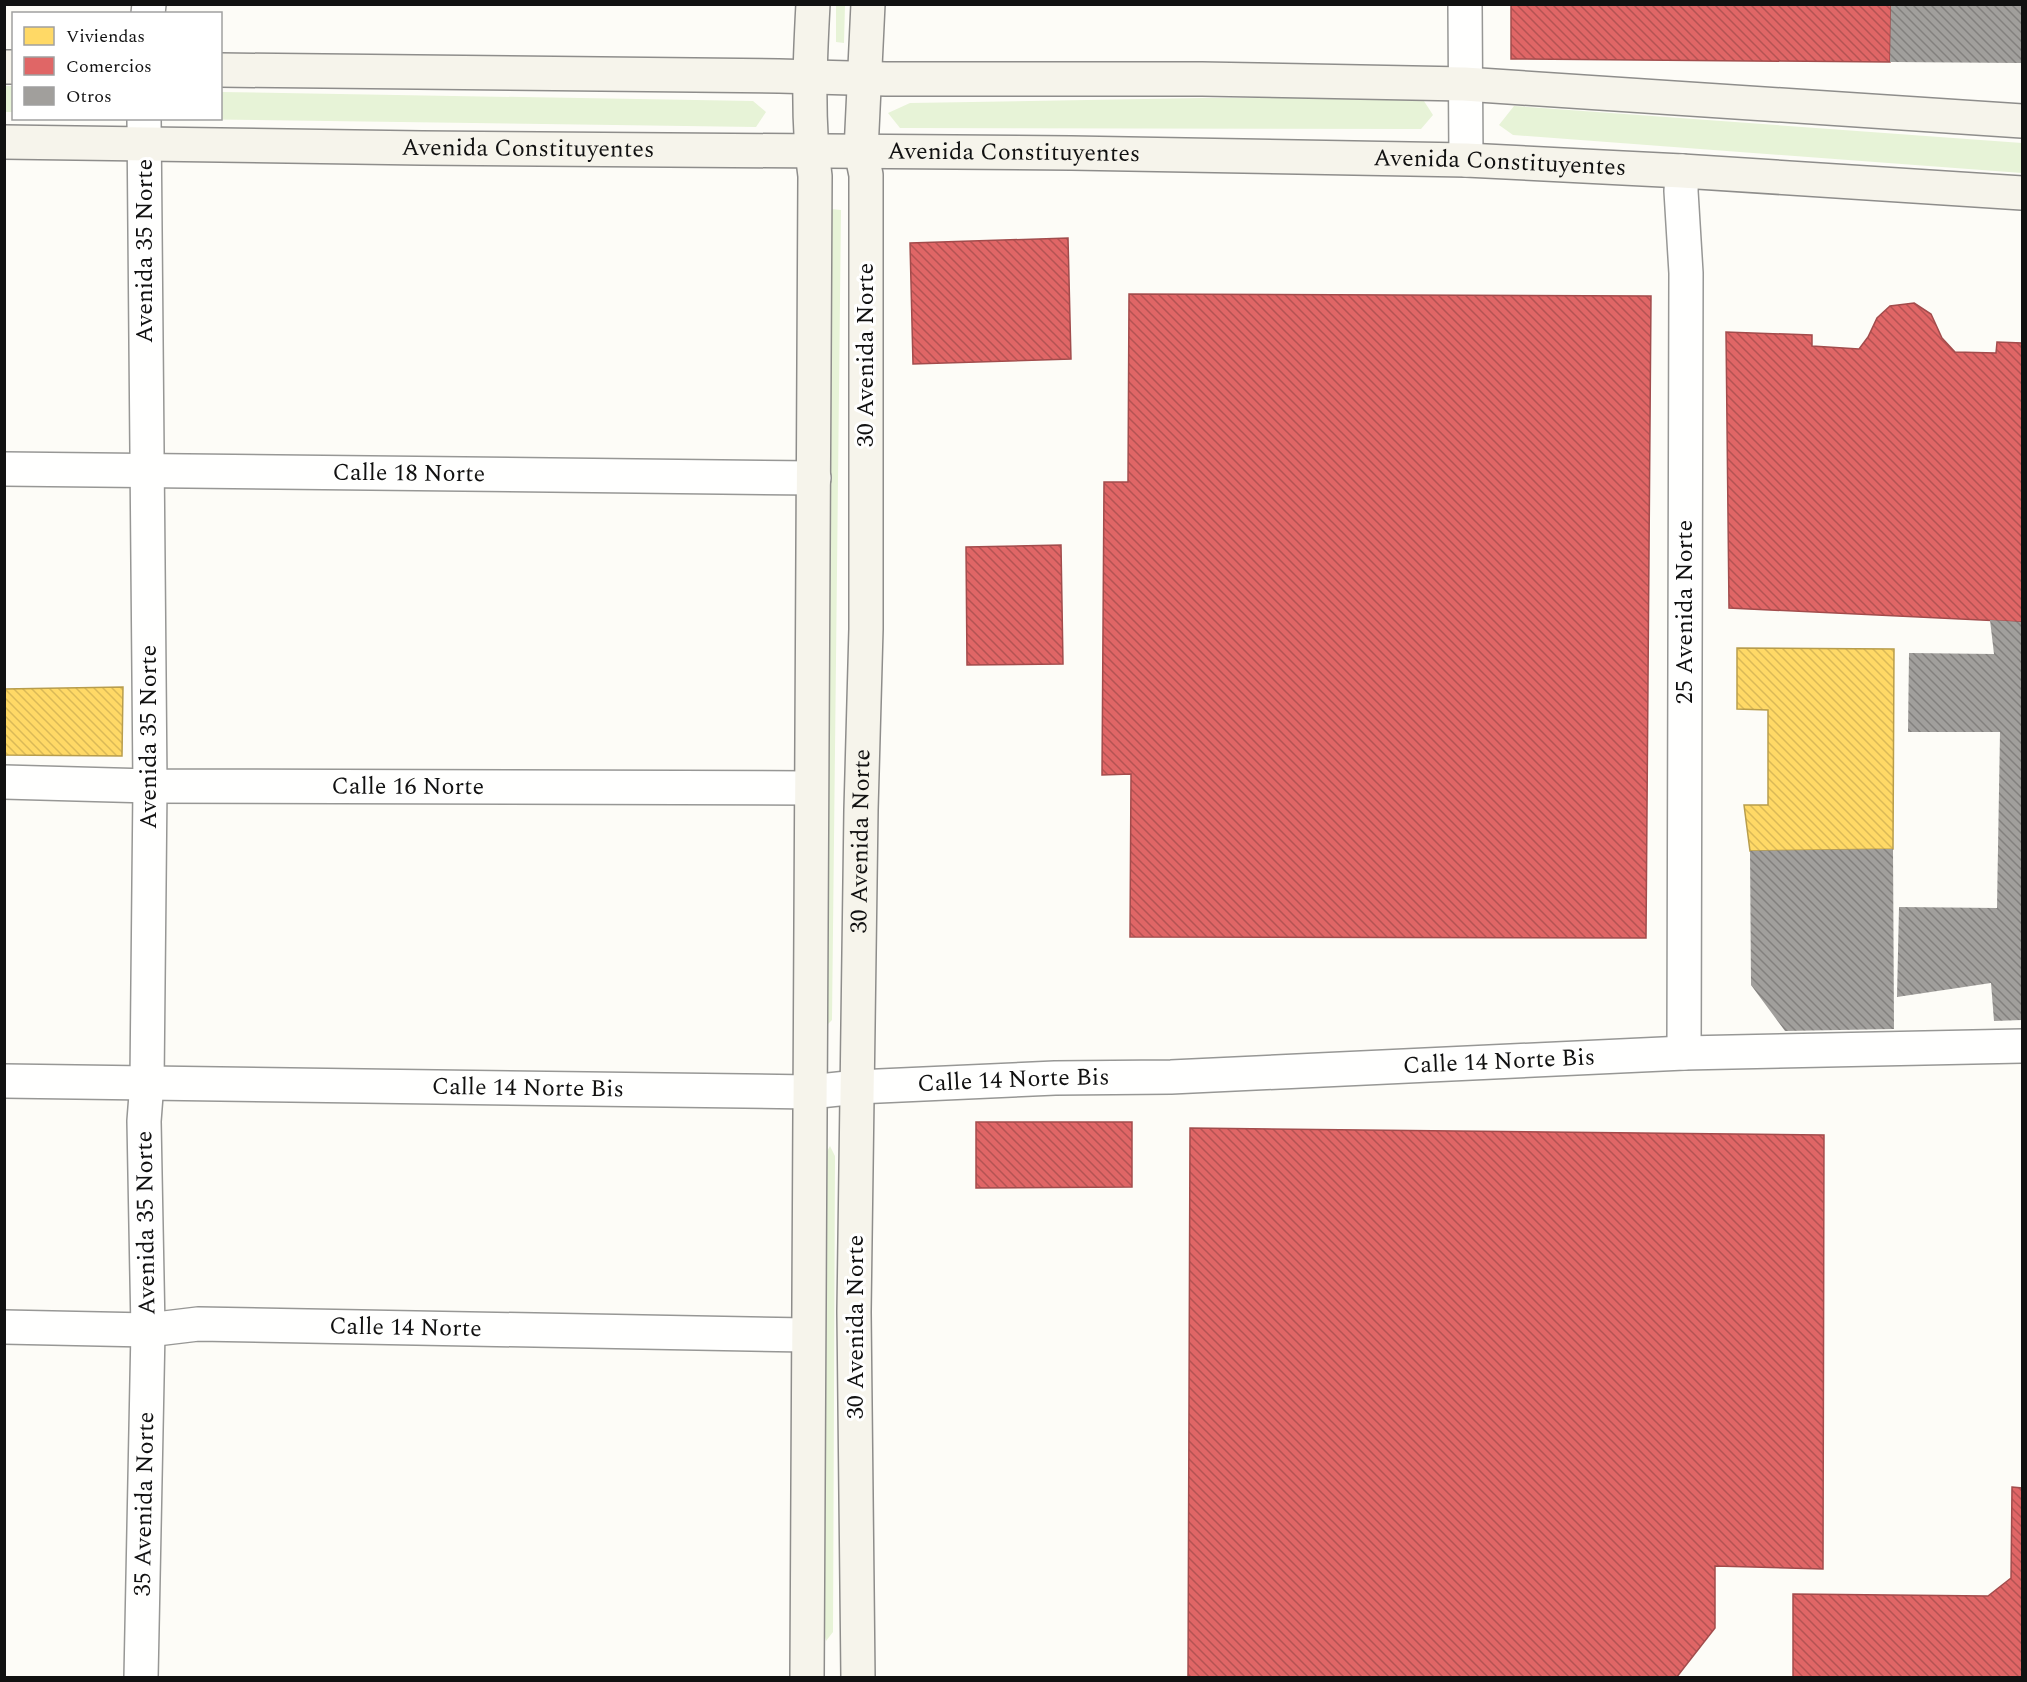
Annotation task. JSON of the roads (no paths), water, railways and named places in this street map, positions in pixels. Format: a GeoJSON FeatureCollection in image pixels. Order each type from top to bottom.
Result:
{"type":"FeatureCollection","features":[{"type":"Feature","properties":{"kind":"main road","name":"30 Avenida Norte"},"geometry":{"type":"LineString","coordinates":[[807,1677],[810,788],[814,478],[814,176],[811,151],[813,4]]}},
{"type":"Feature","properties":{"kind":"main road","name":"30 Avenida Norte"},"geometry":{"type":"LineString","coordinates":[[858,1677],[854,1323],[866,629],[866,175],[861,151],[868,4]]}},
{"type":"Feature","properties":{"kind":"main road"},"geometry":{"type":"LineString","coordinates":[[222,70],[864,78],[1202,79],[1464,84],[2022,121]]}},
{"type":"Feature","properties":{"kind":"main road","name":"Avenida Constituyentes"},"geometry":{"type":"LineString","coordinates":[[4,142],[144,132],[811,151],[1466,160],[1682,171],[2022,193]]}},
{"type":"Feature","properties":{"kind":"street"},"geometry":{"type":"LineString","coordinates":[[1465,4],[1466,160]]}},
{"type":"Feature","properties":{"kind":"street","name":"Avenida 35 Norte"},"geometry":{"type":"LineString","coordinates":[[144,132],[150,786],[147,1082],[144,1121],[148,1329]]}},
{"type":"Feature","properties":{"kind":"street","name":"25 Avenida Norte"},"geometry":{"type":"LineString","coordinates":[[1682,171],[1686,273],[1684,1053]]}},
{"type":"Feature","properties":{"kind":"street","name":"Calle 18 Norte"},"geometry":{"type":"LineString","coordinates":[[4,469],[814,478]]}},
{"type":"Feature","properties":{"kind":"street","name":"Calle 16 Norte"},"geometry":{"type":"LineString","coordinates":[[4,782],[150,786],[810,788]]}},
{"type":"Feature","properties":{"kind":"street","name":"Calle 14 Norte Bis"},"geometry":{"type":"LineString","coordinates":[[4,1081],[810,1092],[857,1087],[1055,1078],[1171,1077],[1684,1053],[2022,1046]]}},
{"type":"Feature","properties":{"kind":"street","name":"Calle 14 Norte"},"geometry":{"type":"LineString","coordinates":[[4,1327],[148,1329],[198,1324],[807,1335]]}},
{"type":"Feature","properties":{"kind":"street","name":"35 Avenida Norte"},"geometry":{"type":"LineString","coordinates":[[141,1677],[148,1329]]}}]}
